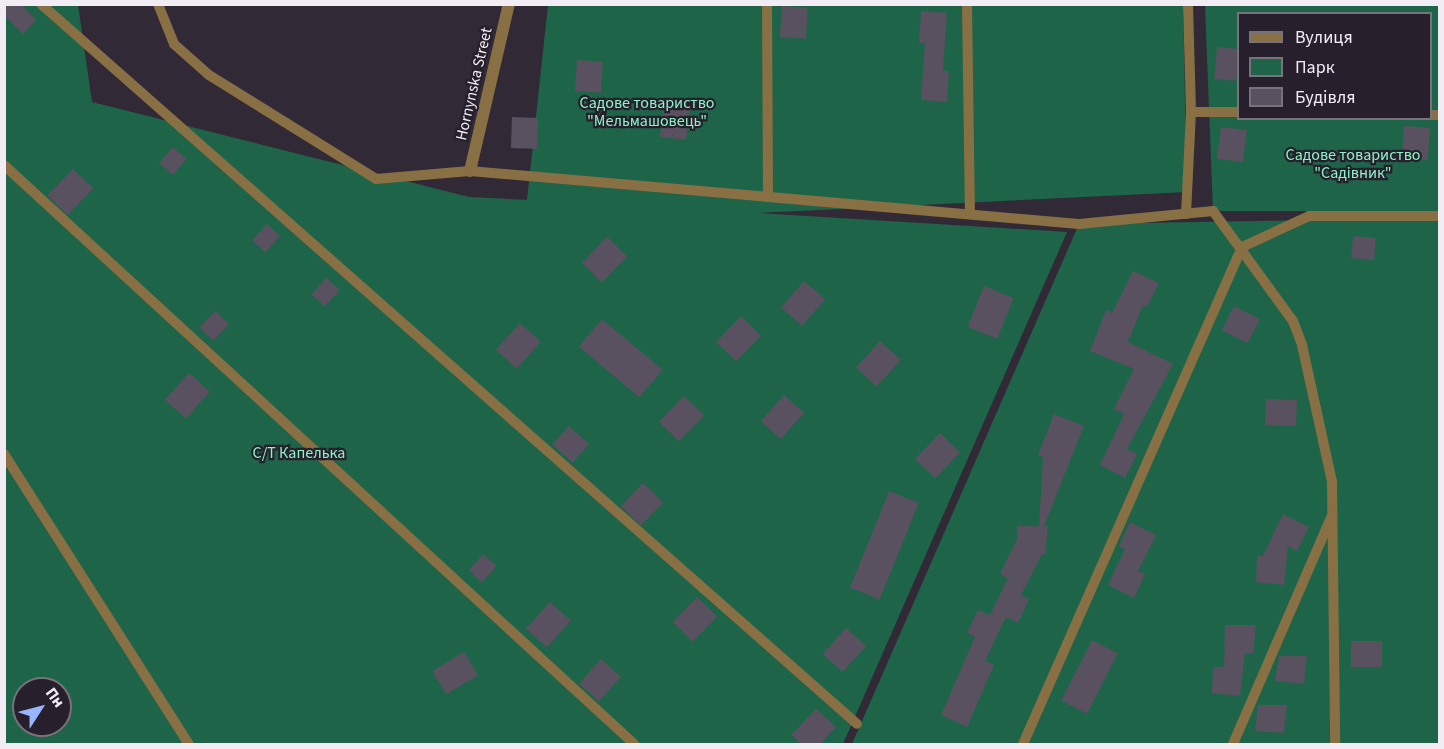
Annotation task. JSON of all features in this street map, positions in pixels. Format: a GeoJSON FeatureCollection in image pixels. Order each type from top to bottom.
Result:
{"type":"FeatureCollection","features":[{"type":"Feature","properties":{"kind":"street","name":"Hornynska Street"},"geometry":{"type":"LineString","coordinates":[[470,171],[510,4]]}},
{"type":"Feature","properties":{"kind":"lane"},"geometry":{"type":"LineString","coordinates":[[41,4],[857,724]]}},
{"type":"Feature","properties":{"kind":"lane"},"geometry":{"type":"LineString","coordinates":[[158,4],[174,44],[209,75],[376,179],[470,171],[1079,224],[1213,211],[1293,321],[1302,345],[1332,482],[1335,744]]}},
{"type":"Feature","properties":{"kind":"lane"},"geometry":{"type":"LineString","coordinates":[[767,4],[768,197]]}},
{"type":"Feature","properties":{"kind":"lane"},"geometry":{"type":"LineString","coordinates":[[967,4],[970,214]]}},
{"type":"Feature","properties":{"kind":"lane"},"geometry":{"type":"LineString","coordinates":[[1186,213],[1191,112],[1188,4]]}},
{"type":"Feature","properties":{"kind":"lane"},"geometry":{"type":"LineString","coordinates":[[1191,112],[1237,112]]}},
{"type":"Feature","properties":{"kind":"lane"},"geometry":{"type":"LineString","coordinates":[[4,165],[634,744]]}},
{"type":"Feature","properties":{"kind":"lane"},"geometry":{"type":"LineString","coordinates":[[1023,744],[1242,248],[1309,216],[1440,216]]}},
{"type":"Feature","properties":{"kind":"lane"},"geometry":{"type":"LineString","coordinates":[[4,454],[189,744]]}},
{"type":"Feature","properties":{"kind":"lane"},"geometry":{"type":"LineString","coordinates":[[1233,744],[1334,512]]}},
{"type":"Feature","properties":{"kind":"green space","name":"С/Т Капелька"},"geometry":{"type":"Polygon","coordinates":[[[4,5],[78,5],[92,102],[469,197],[527,200],[548,5],[1183,5],[1187,192],[758,213],[1067,232],[843,744],[5,744],[4,5]]]}},
{"type":"Feature","properties":{"kind":"green space","name":"Садове товариство \"Садівник\""},"geometry":{"type":"Polygon","coordinates":[[[1205,5],[1439,5],[1439,211],[1213,211],[1205,5]]]}},
{"type":"Feature","properties":{"kind":"green space"},"geometry":{"type":"Polygon","coordinates":[[[1439,218],[1439,744],[852,744],[1079,224],[1439,218]]]}},
{"type":"Feature","properties":{"kind":"building"},"geometry":{"type":"Polygon","coordinates":[[[4,4],[21,4],[36,20],[23,34],[4,15],[4,4]]]}},
{"type":"Feature","properties":{"kind":"building"},"geometry":{"type":"Polygon","coordinates":[[[782,6],[808,8],[806,39],[780,37],[782,6]]]}},
{"type":"Feature","properties":{"kind":"building"},"geometry":{"type":"Polygon","coordinates":[[[921,11],[947,13],[943,71],[949,71],[947,102],[921,100],[925,43],[919,43],[921,11]]]}},
{"type":"Feature","properties":{"kind":"building"},"geometry":{"type":"Polygon","coordinates":[[[1217,47],[1237,49],[1236,81],[1214,79],[1217,47]]]}},
{"type":"Feature","properties":{"kind":"building"},"geometry":{"type":"Polygon","coordinates":[[[577,60],[603,62],[601,93],[575,91],[577,60]]]}},
{"type":"Feature","properties":{"kind":"building"},"geometry":{"type":"Polygon","coordinates":[[[664,105],[690,108],[686,140],[660,137],[664,105]]]}},
{"type":"Feature","properties":{"kind":"building"},"geometry":{"type":"Polygon","coordinates":[[[512,117],[538,118],[537,149],[511,148],[512,117]]]}},
{"type":"Feature","properties":{"kind":"building"},"geometry":{"type":"Polygon","coordinates":[[[1404,126],[1430,128],[1428,160],[1402,158],[1404,126]]]}},
{"type":"Feature","properties":{"kind":"building"},"geometry":{"type":"Polygon","coordinates":[[[1221,127],[1247,130],[1243,162],[1217,159],[1221,127]]]}},
{"type":"Feature","properties":{"kind":"building"},"geometry":{"type":"Polygon","coordinates":[[[173,147],[187,159],[173,175],[159,163],[173,147]]]}},
{"type":"Feature","properties":{"kind":"building"},"geometry":{"type":"Polygon","coordinates":[[[73,169],[93,188],[67,215],[47,196],[73,169]]]}},
{"type":"Feature","properties":{"kind":"building"},"geometry":{"type":"Polygon","coordinates":[[[267,224],[280,236],[265,252],[252,240],[267,224]]]}},
{"type":"Feature","properties":{"kind":"building"},"geometry":{"type":"Polygon","coordinates":[[[1353,236],[1376,238],[1374,260],[1351,258],[1353,236]]]}},
{"type":"Feature","properties":{"kind":"building"},"geometry":{"type":"Polygon","coordinates":[[[607,237],[627,256],[602,282],[582,263],[607,237]]]}},
{"type":"Feature","properties":{"kind":"building"},"geometry":{"type":"Polygon","coordinates":[[[1133,271],[1159,283],[1147,307],[1143,305],[1128,342],[1173,364],[1127,449],[1137,454],[1125,478],[1100,465],[1124,414],[1114,409],[1134,369],[1090,351],[1106,310],[1112,313],[1133,271]]]}},
{"type":"Feature","properties":{"kind":"building"},"geometry":{"type":"Polygon","coordinates":[[[326,278],[340,290],[325,306],[312,295],[326,278]]]}},
{"type":"Feature","properties":{"kind":"building"},"geometry":{"type":"Polygon","coordinates":[[[804,281],[825,299],[802,326],[781,307],[804,281]]]}},
{"type":"Feature","properties":{"kind":"building"},"geometry":{"type":"Polygon","coordinates":[[[984,286],[1014,298],[997,339],[968,327],[984,286]]]}},
{"type":"Feature","properties":{"kind":"building"},"geometry":{"type":"Polygon","coordinates":[[[1234,306],[1260,319],[1248,343],[1222,330],[1234,306]]]}},
{"type":"Feature","properties":{"kind":"building"},"geometry":{"type":"Polygon","coordinates":[[[215,311],[229,324],[213,341],[199,328],[215,311]]]}},
{"type":"Feature","properties":{"kind":"building"},"geometry":{"type":"Polygon","coordinates":[[[741,316],[761,335],[736,361],[716,342],[741,316]]]}},
{"type":"Feature","properties":{"kind":"building"},"geometry":{"type":"Polygon","coordinates":[[[602,319],[663,370],[639,397],[579,347],[602,319]]]}},
{"type":"Feature","properties":{"kind":"building"},"geometry":{"type":"Polygon","coordinates":[[[520,323],[541,342],[517,368],[496,350],[520,323]]]}},
{"type":"Feature","properties":{"kind":"building"},"geometry":{"type":"Polygon","coordinates":[[[880,341],[901,360],[877,386],[856,368],[880,341]]]}},
{"type":"Feature","properties":{"kind":"building"},"geometry":{"type":"Polygon","coordinates":[[[189,373],[210,392],[186,418],[165,400],[189,373]]]}},
{"type":"Feature","properties":{"kind":"building"},"geometry":{"type":"Polygon","coordinates":[[[784,395],[804,413],[781,439],[761,421],[784,395]]]}},
{"type":"Feature","properties":{"kind":"building"},"geometry":{"type":"Polygon","coordinates":[[[684,396],[704,415],[679,441],[659,422],[684,396]]]}},
{"type":"Feature","properties":{"kind":"building"},"geometry":{"type":"Polygon","coordinates":[[[1266,399],[1297,400],[1296,426],[1265,425],[1266,399]]]}},
{"type":"Feature","properties":{"kind":"building"},"geometry":{"type":"Polygon","coordinates":[[[1054,414],[1084,426],[1044,526],[1048,526],[1045,555],[1042,554],[1021,595],[1029,599],[1018,623],[1006,617],[985,661],[994,665],[967,727],[941,715],[975,637],[967,633],[978,610],[990,615],[1008,578],[1000,574],[1017,539],[1017,526],[1039,526],[1043,457],[1038,455],[1054,414]]]}},
{"type":"Feature","properties":{"kind":"building"},"geometry":{"type":"Polygon","coordinates":[[[569,426],[589,444],[572,463],[552,445],[569,426]]]}},
{"type":"Feature","properties":{"kind":"building"},"geometry":{"type":"Polygon","coordinates":[[[940,433],[960,452],[935,478],[915,459],[940,433]]]}},
{"type":"Feature","properties":{"kind":"building"},"geometry":{"type":"Polygon","coordinates":[[[643,483],[663,502],[641,525],[621,506],[643,483]]]}},
{"type":"Feature","properties":{"kind":"building"},"geometry":{"type":"Polygon","coordinates":[[[889,491],[919,503],[880,599],[850,587],[889,491]]]}},
{"type":"Feature","properties":{"kind":"building"},"geometry":{"type":"Polygon","coordinates":[[[1283,514],[1309,527],[1297,551],[1288,546],[1284,585],[1256,582],[1257,556],[1263,556],[1283,514]]]}},
{"type":"Feature","properties":{"kind":"building"},"geometry":{"type":"Polygon","coordinates":[[[1130,522],[1156,535],[1138,571],[1145,574],[1134,598],[1108,585],[1125,549],[1119,546],[1130,522]]]}},
{"type":"Feature","properties":{"kind":"building"},"geometry":{"type":"Polygon","coordinates":[[[483,554],[497,566],[482,582],[469,571],[483,554]]]}},
{"type":"Feature","properties":{"kind":"building"},"geometry":{"type":"Polygon","coordinates":[[[697,597],[717,616],[693,642],[673,622],[697,597]]]}},
{"type":"Feature","properties":{"kind":"building"},"geometry":{"type":"Polygon","coordinates":[[[550,602],[571,621],[547,647],[526,629],[550,602]]]}},
{"type":"Feature","properties":{"kind":"building"},"geometry":{"type":"Polygon","coordinates":[[[1225,625],[1256,625],[1253,653],[1245,653],[1240,696],[1212,693],[1213,667],[1224,667],[1225,625]]]}},
{"type":"Feature","properties":{"kind":"building"},"geometry":{"type":"Polygon","coordinates":[[[846,628],[866,646],[843,672],[823,654],[846,628]]]}},
{"type":"Feature","properties":{"kind":"building"},"geometry":{"type":"Polygon","coordinates":[[[1092,640],[1118,653],[1087,714],[1061,701],[1092,640]]]}},
{"type":"Feature","properties":{"kind":"building"},"geometry":{"type":"Polygon","coordinates":[[[1351,641],[1382,641],[1382,667],[1351,667],[1351,641]]]}},
{"type":"Feature","properties":{"kind":"building"},"geometry":{"type":"Polygon","coordinates":[[[464,652],[478,675],[446,694],[432,671],[464,652]]]}},
{"type":"Feature","properties":{"kind":"building"},"geometry":{"type":"Polygon","coordinates":[[[1279,656],[1307,656],[1304,684],[1275,681],[1279,656]]]}},
{"type":"Feature","properties":{"kind":"building"},"geometry":{"type":"Polygon","coordinates":[[[601,659],[621,677],[599,702],[579,684],[601,659]]]}},
{"type":"Feature","properties":{"kind":"building"},"geometry":{"type":"Polygon","coordinates":[[[1258,705],[1287,705],[1284,733],[1255,731],[1258,705]]]}},
{"type":"Feature","properties":{"kind":"building"},"geometry":{"type":"Polygon","coordinates":[[[816,709],[836,727],[820,744],[801,744],[791,735],[816,709]]]}},
{"type":"Feature","properties":{"kind":"park label","name":"Садове товариство \"Мельмашовець\""},"geometry":{"type":"Point","coordinates":[647,112]}}]}
